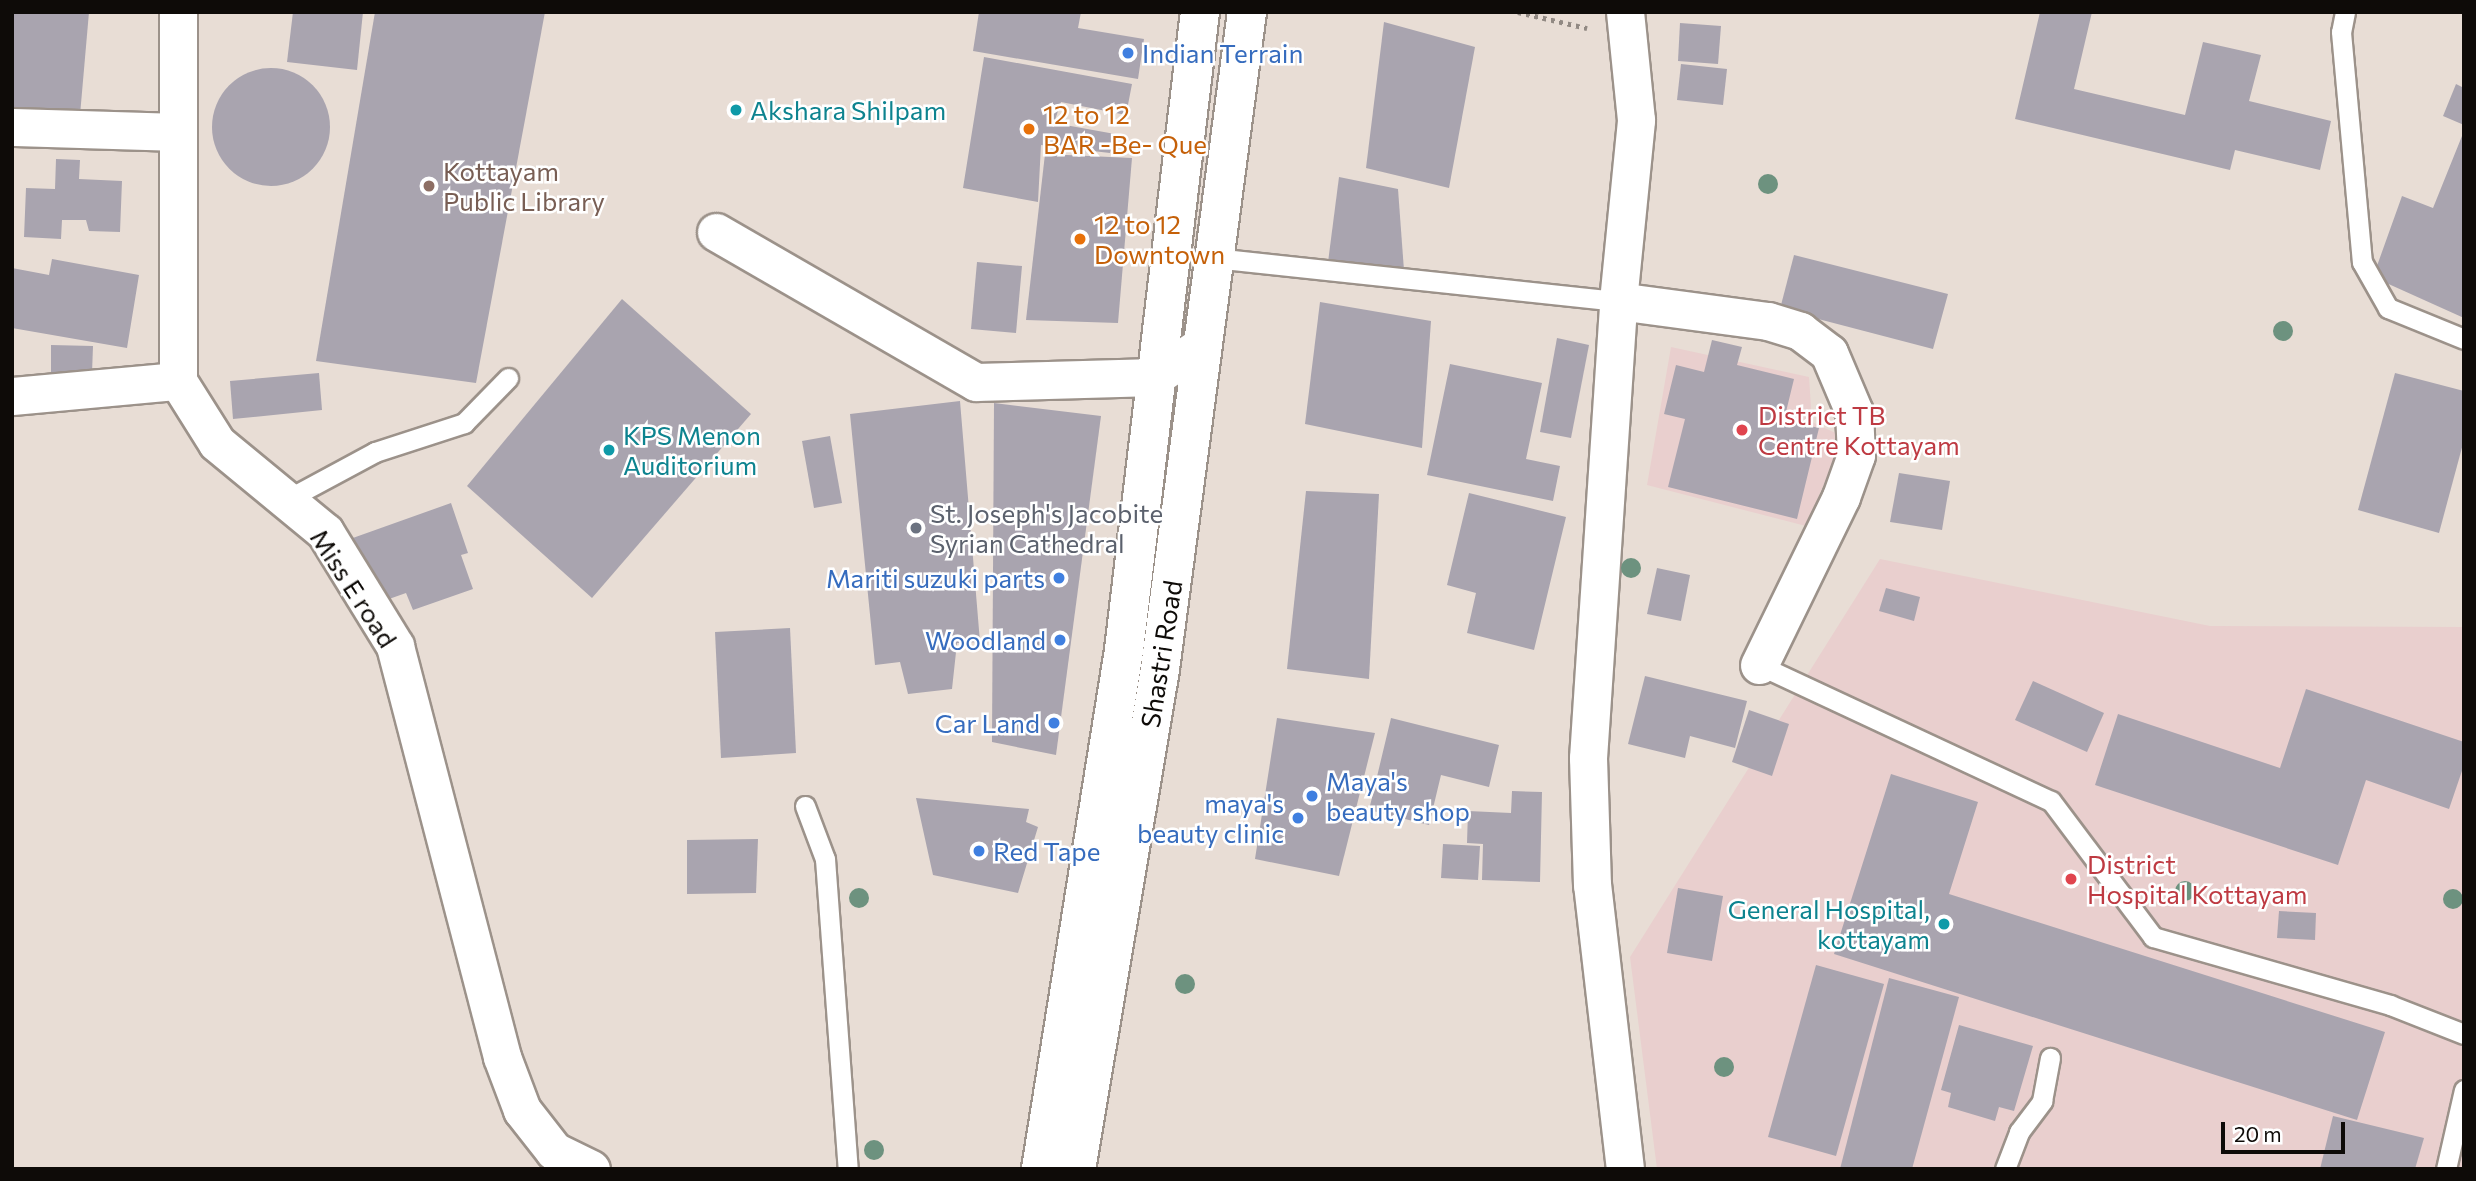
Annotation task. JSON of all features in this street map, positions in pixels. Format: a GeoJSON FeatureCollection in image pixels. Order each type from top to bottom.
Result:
{"type":"FeatureCollection","features":[{"type":"Feature","properties":{"kind":"highway","name":"Shastri Road"},"geometry":{"type":"LineString","coordinates":[[1041,1169],[1124,650],[1200,12]]}},
{"type":"Feature","properties":{"kind":"highway","name":"Shastri Road"},"geometry":{"type":"LineString","coordinates":[[1076,1169],[1160,669],[1247,12]]}},
{"type":"Feature","properties":{"kind":"street"},"geometry":{"type":"LineString","coordinates":[[12,396],[178,381],[178,12]]}},
{"type":"Feature","properties":{"kind":"street"},"geometry":{"type":"LineString","coordinates":[[1625,1169],[1592,885],[1588,758],[1618,301],[1636,120],[1627,25]]}},
{"type":"Feature","properties":{"kind":"street"},"geometry":{"type":"LineString","coordinates":[[12,127],[177,132]]}},
{"type":"Feature","properties":{"kind":"street"},"geometry":{"type":"LineString","coordinates":[[716,232],[975,382],[1155,377],[1203,344]]}},
{"type":"Feature","properties":{"kind":"street"},"geometry":{"type":"LineString","coordinates":[[1618,301],[1768,321],[1800,331],[1829,354],[1854,412],[1856,454],[1841,497],[1759,665]]}},
{"type":"Feature","properties":{"kind":"street","name":"Miss E road"},"geometry":{"type":"LineString","coordinates":[[178,381],[216,443],[325,532],[395,646],[514,1089],[522,1110],[554,1151],[591,1169]]}},
{"type":"Feature","properties":{"kind":"lane"},"geometry":{"type":"LineString","coordinates":[[2346,12],[2341,32],[2362,262],[2389,308],[2464,339]]}},
{"type":"Feature","properties":{"kind":"lane"},"geometry":{"type":"LineString","coordinates":[[1214,258],[1618,301]]}},
{"type":"Feature","properties":{"kind":"lane"},"geometry":{"type":"LineString","coordinates":[[286,500],[375,452],[464,424],[508,378]]}},
{"type":"Feature","properties":{"kind":"lane"},"geometry":{"type":"LineString","coordinates":[[1759,665],[2050,801],[2152,937],[2390,1005],[2464,1034]]}},
{"type":"Feature","properties":{"kind":"lane"},"geometry":{"type":"LineString","coordinates":[[805,806],[825,859],[848,1169]]}},
{"type":"Feature","properties":{"kind":"lane"},"geometry":{"type":"LineString","coordinates":[[2005,1169],[2019,1132],[2042,1101],[2050,1058]]}},
{"type":"Feature","properties":{"kind":"lane"},"geometry":{"type":"LineString","coordinates":[[2446,1169],[2464,1090]]}},
{"type":"Feature","properties":{"kind":"path"},"geometry":{"type":"LineString","coordinates":[[1518,12],[1627,25]]}},
{"type":"Feature","properties":{"kind":"shaded area","name":"District TB Centre Kottayam"},"geometry":{"type":"Polygon","coordinates":[[[1671,347],[1809,377],[1812,422],[1844,437],[1806,526],[1647,485],[1671,347]]]}},
{"type":"Feature","properties":{"kind":"shaded area","name":"District Hospital Kottayam"},"geometry":{"type":"Polygon","coordinates":[[[1880,559],[2210,626],[2464,627],[2464,1169],[1657,1169],[1630,957],[1880,559]]]}},
{"type":"Feature","properties":{"kind":"building"},"geometry":{"type":"Polygon","coordinates":[[[12,12],[89,12],[80,115],[12,109],[12,12]]]}},
{"type":"Feature","properties":{"kind":"building"},"geometry":{"type":"Polygon","coordinates":[[[293,12],[363,12],[357,70],[287,62],[293,12]]]}},
{"type":"Feature","properties":{"kind":"building","name":"Kottayam Public Library"},"geometry":{"type":"Polygon","coordinates":[[[375,12],[545,12],[476,383],[316,361],[375,12]]]}},
{"type":"Feature","properties":{"kind":"building"},"geometry":{"type":"Polygon","coordinates":[[[979,12],[1081,12],[1078,28],[1144,39],[1138,79],[973,51],[979,12]]]}},
{"type":"Feature","properties":{"kind":"building"},"geometry":{"type":"Polygon","coordinates":[[[2040,12],[2092,12],[2074,89],[2185,115],[2203,42],[2261,55],[2249,101],[2331,121],[2320,170],[2235,150],[2230,170],[2015,119],[2040,12]]]}},
{"type":"Feature","properties":{"kind":"building"},"geometry":{"type":"Polygon","coordinates":[[[1384,22],[1475,47],[1449,188],[1366,168],[1384,22]]]}},
{"type":"Feature","properties":{"kind":"building"},"geometry":{"type":"Polygon","coordinates":[[[1680,23],[1721,26],[1718,64],[1678,61],[1680,23]]]}},
{"type":"Feature","properties":{"kind":"building","name":"12 to 12 BAR -Be- Que"},"geometry":{"type":"Polygon","coordinates":[[[984,57],[1132,84],[1126,115],[1061,102],[1054,123],[1115,134],[1110,153],[1041,145],[1038,202],[963,188],[984,57]]]}},
{"type":"Feature","properties":{"kind":"building"},"geometry":{"type":"Polygon","coordinates":[[[1681,64],[1727,69],[1723,105],[1677,100],[1681,64]]]}},
{"type":"Feature","properties":{"kind":"building"},"geometry":{"type":"Polygon","coordinates":[[[271,68],[294,72],[313,85],[326,104],[330,127],[326,150],[313,169],[294,182],[271,186],[248,182],[229,169],[216,150],[212,127],[216,104],[229,85],[248,72],[271,68]]]}},
{"type":"Feature","properties":{"kind":"building"},"geometry":{"type":"Polygon","coordinates":[[[2456,84],[2464,88],[2464,125],[2443,116],[2456,84]]]}},
{"type":"Feature","properties":{"kind":"building"},"geometry":{"type":"Polygon","coordinates":[[[2464,131],[2464,318],[2373,277],[2402,196],[2433,208],[2464,131]]]}},
{"type":"Feature","properties":{"kind":"building","name":"12 to 12 Downtown"},"geometry":{"type":"Polygon","coordinates":[[[1045,154],[1132,158],[1118,323],[1026,320],[1045,154]]]}},
{"type":"Feature","properties":{"kind":"building"},"geometry":{"type":"Polygon","coordinates":[[[56,159],[80,160],[79,179],[122,181],[120,232],[89,231],[86,220],[62,220],[61,239],[24,237],[26,188],[55,189],[56,159]]]}},
{"type":"Feature","properties":{"kind":"building"},"geometry":{"type":"Polygon","coordinates":[[[1339,177],[1398,189],[1405,284],[1327,270],[1339,177]]]}},
{"type":"Feature","properties":{"kind":"building"},"geometry":{"type":"Polygon","coordinates":[[[1794,255],[1948,294],[1933,349],[1780,309],[1794,255]]]}},
{"type":"Feature","properties":{"kind":"building"},"geometry":{"type":"Polygon","coordinates":[[[52,259],[139,275],[127,348],[12,328],[12,268],[49,275],[52,259]]]}},
{"type":"Feature","properties":{"kind":"building"},"geometry":{"type":"Polygon","coordinates":[[[977,262],[1022,266],[1016,333],[971,329],[977,262]]]}},
{"type":"Feature","properties":{"kind":"building","name":"KPS Menon Auditorium"},"geometry":{"type":"Polygon","coordinates":[[[622,299],[751,414],[592,598],[467,486],[622,299]]]}},
{"type":"Feature","properties":{"kind":"building"},"geometry":{"type":"Polygon","coordinates":[[[1320,302],[1431,321],[1422,448],[1305,424],[1320,302]]]}},
{"type":"Feature","properties":{"kind":"building"},"geometry":{"type":"Polygon","coordinates":[[[1557,338],[1589,345],[1571,438],[1540,432],[1557,338]]]}},
{"type":"Feature","properties":{"kind":"building","name":"District TB Centre Kottayam"},"geometry":{"type":"Polygon","coordinates":[[[1712,340],[1742,347],[1737,365],[1794,379],[1784,420],[1819,428],[1797,519],[1668,487],[1685,419],[1664,414],[1676,365],[1704,372],[1712,340]]]}},
{"type":"Feature","properties":{"kind":"building"},"geometry":{"type":"Polygon","coordinates":[[[51,345],[93,346],[92,373],[51,373],[51,345]]]}},
{"type":"Feature","properties":{"kind":"building"},"geometry":{"type":"Polygon","coordinates":[[[1450,364],[1542,383],[1526,459],[1560,466],[1553,501],[1427,475],[1450,364]]]}},
{"type":"Feature","properties":{"kind":"building"},"geometry":{"type":"Polygon","coordinates":[[[319,373],[322,410],[233,419],[230,381],[319,373]]]}},
{"type":"Feature","properties":{"kind":"building"},"geometry":{"type":"Polygon","coordinates":[[[2395,373],[2464,391],[2464,440],[2439,533],[2358,510],[2395,373]]]}},
{"type":"Feature","properties":{"kind":"building","name":"St. Joseph's Jacobite Syrian Cathedral"},"geometry":{"type":"Polygon","coordinates":[[[960,401],[980,642],[957,643],[952,689],[908,694],[900,662],[875,665],[850,414],[960,401]]]}},
{"type":"Feature","properties":{"kind":"building"},"geometry":{"type":"Polygon","coordinates":[[[994,403],[1101,416],[1056,755],[992,742],[994,403]]]}},
{"type":"Feature","properties":{"kind":"building"},"geometry":{"type":"Polygon","coordinates":[[[830,436],[842,503],[814,508],[802,441],[830,436]]]}},
{"type":"Feature","properties":{"kind":"building"},"geometry":{"type":"Polygon","coordinates":[[[1899,473],[1950,481],[1942,530],[1890,522],[1899,473]]]}},
{"type":"Feature","properties":{"kind":"building"},"geometry":{"type":"Polygon","coordinates":[[[1306,491],[1379,494],[1369,679],[1287,669],[1306,491]]]}},
{"type":"Feature","properties":{"kind":"building"},"geometry":{"type":"Polygon","coordinates":[[[1469,493],[1566,517],[1534,650],[1467,633],[1476,593],[1447,585],[1469,493]]]}},
{"type":"Feature","properties":{"kind":"building"},"geometry":{"type":"Polygon","coordinates":[[[451,503],[468,553],[461,555],[473,589],[413,610],[406,593],[372,605],[350,539],[451,503]]]}},
{"type":"Feature","properties":{"kind":"building"},"geometry":{"type":"Polygon","coordinates":[[[1657,568],[1690,575],[1681,621],[1647,614],[1657,568]]]}},
{"type":"Feature","properties":{"kind":"building"},"geometry":{"type":"Polygon","coordinates":[[[1886,588],[1920,597],[1914,621],[1879,611],[1886,588]]]}},
{"type":"Feature","properties":{"kind":"building"},"geometry":{"type":"Polygon","coordinates":[[[790,628],[796,753],[721,758],[715,632],[790,628]]]}},
{"type":"Feature","properties":{"kind":"building"},"geometry":{"type":"Polygon","coordinates":[[[1645,676],[1747,701],[1735,748],[1690,736],[1685,758],[1628,744],[1645,676]]]}},
{"type":"Feature","properties":{"kind":"building"},"geometry":{"type":"Polygon","coordinates":[[[2033,681],[2104,713],[2087,752],[2015,720],[2033,681]]]}},
{"type":"Feature","properties":{"kind":"building"},"geometry":{"type":"Polygon","coordinates":[[[2306,689],[2464,742],[2464,765],[2449,809],[2366,780],[2338,865],[2095,785],[2118,714],[2280,768],[2306,689]]]}},
{"type":"Feature","properties":{"kind":"building"},"geometry":{"type":"Polygon","coordinates":[[[1749,710],[1789,724],[1772,776],[1732,762],[1749,710]]]}},
{"type":"Feature","properties":{"kind":"building","name":"Maya's beauty shop"},"geometry":{"type":"Polygon","coordinates":[[[1277,718],[1375,733],[1339,876],[1255,859],[1277,718]]]}},
{"type":"Feature","properties":{"kind":"building"},"geometry":{"type":"Polygon","coordinates":[[[1391,718],[1499,745],[1489,787],[1441,775],[1429,825],[1369,810],[1391,718]]]}},
{"type":"Feature","properties":{"kind":"building","name":"General Hospital, kottayam"},"geometry":{"type":"Polygon","coordinates":[[[1891,774],[1978,802],[1949,894],[2385,1032],[2357,1120],[1834,954],[1891,774]]]}},
{"type":"Feature","properties":{"kind":"building"},"geometry":{"type":"Polygon","coordinates":[[[1512,791],[1542,792],[1540,882],[1482,880],[1483,844],[1467,843],[1468,811],[1511,813],[1512,791]]]}},
{"type":"Feature","properties":{"kind":"building","name":"Red Tape"},"geometry":{"type":"Polygon","coordinates":[[[916,798],[1029,809],[1026,822],[1038,827],[1018,893],[933,875],[916,798]]]}},
{"type":"Feature","properties":{"kind":"building"},"geometry":{"type":"Polygon","coordinates":[[[758,839],[756,893],[687,894],[687,840],[758,839]]]}},
{"type":"Feature","properties":{"kind":"building"},"geometry":{"type":"Polygon","coordinates":[[[1443,844],[1480,846],[1478,880],[1441,878],[1443,844]]]}},
{"type":"Feature","properties":{"kind":"building"},"geometry":{"type":"Polygon","coordinates":[[[1678,888],[1723,896],[1712,961],[1667,953],[1678,888]]]}},
{"type":"Feature","properties":{"kind":"building"},"geometry":{"type":"Polygon","coordinates":[[[2279,911],[2316,913],[2315,940],[2277,938],[2279,911]]]}},
{"type":"Feature","properties":{"kind":"building"},"geometry":{"type":"Polygon","coordinates":[[[1816,965],[1884,984],[1836,1156],[1768,1137],[1816,965]]]}},
{"type":"Feature","properties":{"kind":"building"},"geometry":{"type":"Polygon","coordinates":[[[1889,978],[1959,997],[1912,1169],[1840,1169],[1889,978]]]}},
{"type":"Feature","properties":{"kind":"building"},"geometry":{"type":"Polygon","coordinates":[[[1959,1025],[2033,1046],[2014,1111],[1999,1107],[1995,1121],[1948,1107],[1951,1093],[1941,1090],[1959,1025]]]}},
{"type":"Feature","properties":{"kind":"building"},"geometry":{"type":"Polygon","coordinates":[[[2333,1116],[2424,1138],[2415,1169],[2320,1169],[2333,1116]]]}},
{"type":"Feature","properties":{"kind":"place","name":"Indian Terrain"},"geometry":{"type":"Point","coordinates":[1128,53]}},
{"type":"Feature","properties":{"kind":"place","name":"Akshara Shilpam"},"geometry":{"type":"Point","coordinates":[736,110]}},
{"type":"Feature","properties":{"kind":"place","name":"12 to 12 BAR -Be- Que"},"geometry":{"type":"Point","coordinates":[1029,129]}},
{"type":"Feature","properties":{"kind":"place","name":"Kottayam Public Library"},"geometry":{"type":"Point","coordinates":[429,186]}},
{"type":"Feature","properties":{"kind":"place","name":"12 to 12 Downtown"},"geometry":{"type":"Point","coordinates":[1080,239]}},
{"type":"Feature","properties":{"kind":"place","name":"District TB Centre Kottayam"},"geometry":{"type":"Point","coordinates":[1742,430]}},
{"type":"Feature","properties":{"kind":"place","name":"KPS Menon Auditorium"},"geometry":{"type":"Point","coordinates":[609,450]}},
{"type":"Feature","properties":{"kind":"place","name":"St. Joseph's Jacobite Syrian Cathedral"},"geometry":{"type":"Point","coordinates":[916,528]}},
{"type":"Feature","properties":{"kind":"place","name":"Mariti suzuki parts"},"geometry":{"type":"Point","coordinates":[1059,578]}},
{"type":"Feature","properties":{"kind":"place","name":"Woodland"},"geometry":{"type":"Point","coordinates":[1060,640]}},
{"type":"Feature","properties":{"kind":"place","name":"Car Land"},"geometry":{"type":"Point","coordinates":[1054,723]}},
{"type":"Feature","properties":{"kind":"place","name":"Maya's beauty shop"},"geometry":{"type":"Point","coordinates":[1312,796]}},
{"type":"Feature","properties":{"kind":"place","name":"maya's beauty clinic"},"geometry":{"type":"Point","coordinates":[1298,818]}},
{"type":"Feature","properties":{"kind":"place","name":"Red Tape"},"geometry":{"type":"Point","coordinates":[979,851]}},
{"type":"Feature","properties":{"kind":"place","name":"District Hospital Kottayam"},"geometry":{"type":"Point","coordinates":[2071,879]}},
{"type":"Feature","properties":{"kind":"place","name":"General Hospital, kottayam"},"geometry":{"type":"Point","coordinates":[1944,924]}}]}
